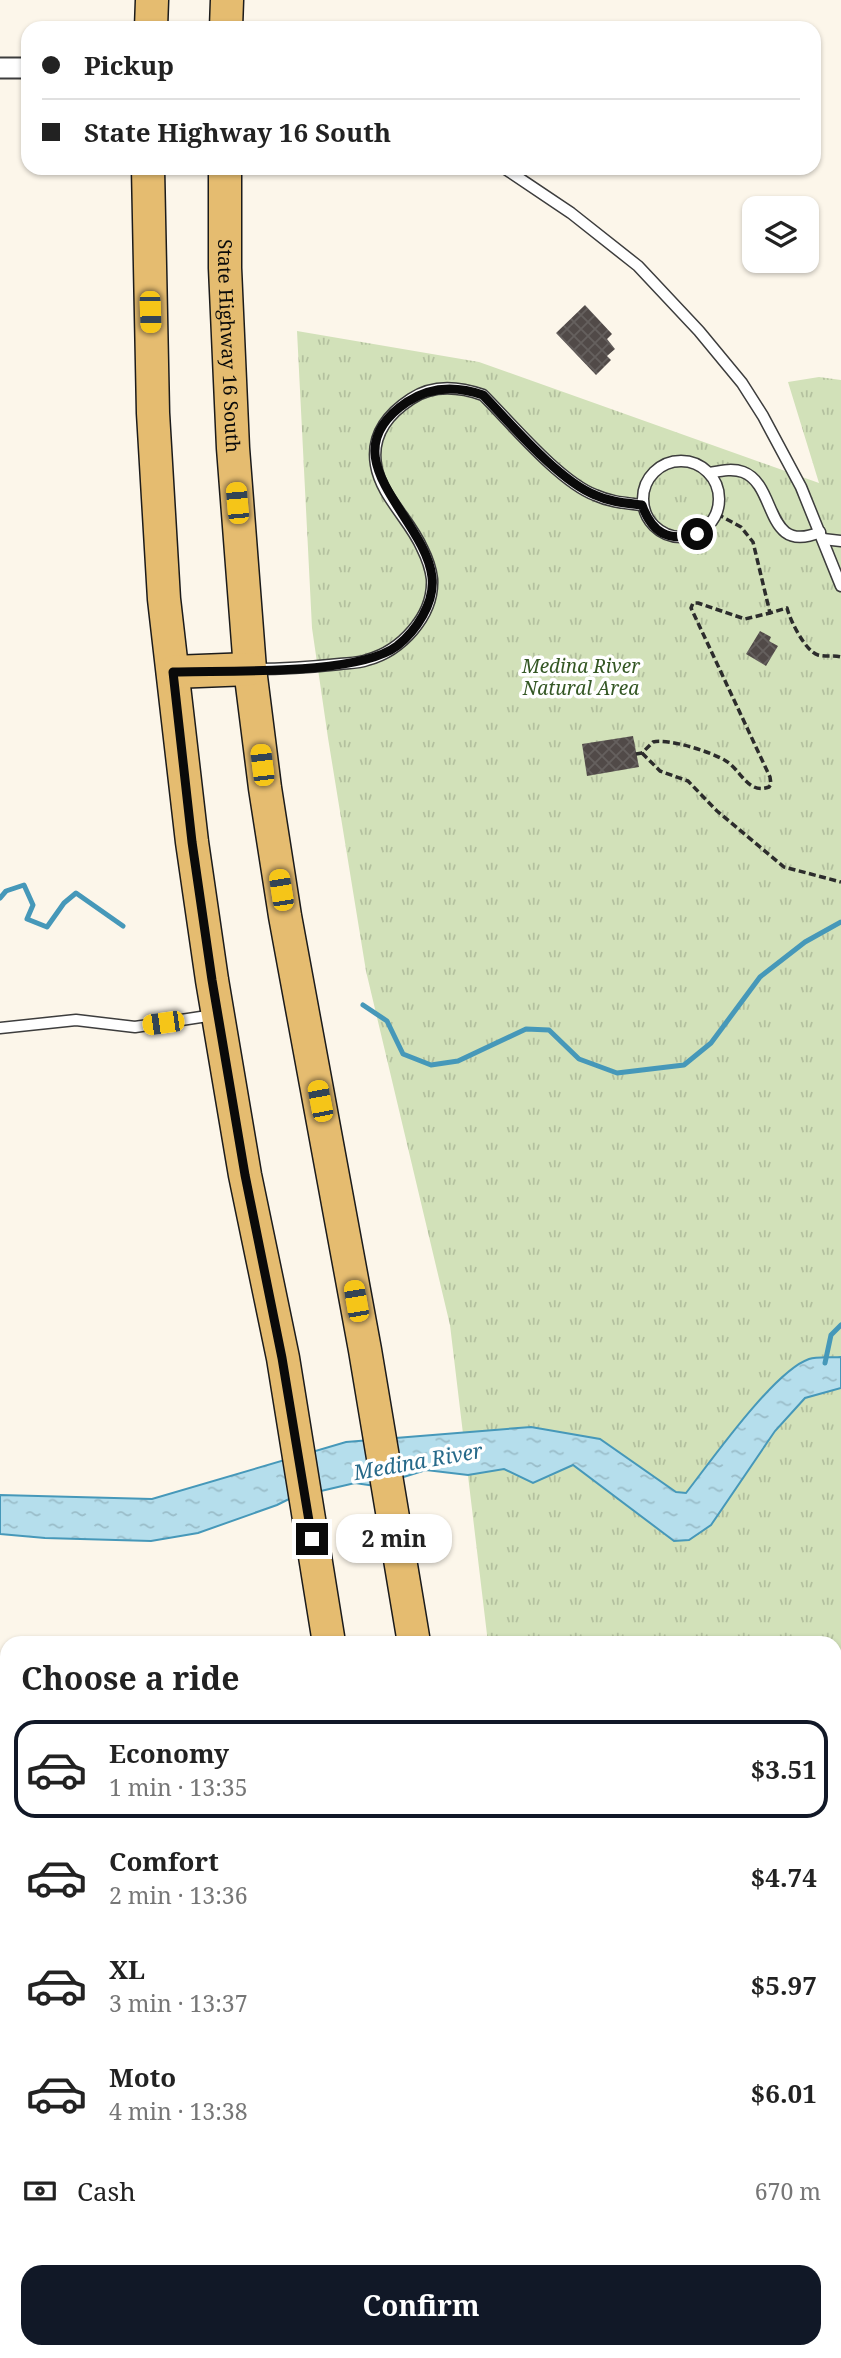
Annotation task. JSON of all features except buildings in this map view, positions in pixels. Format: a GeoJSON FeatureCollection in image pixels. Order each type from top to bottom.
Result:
{"type":"FeatureCollection","features":[{"type":"Feature","properties":{"kind":"main road"},"geometry":{"type":"LineString","coordinates":[[151,21],[152,0]]}},
{"type":"Feature","properties":{"kind":"main road"},"geometry":{"type":"LineString","coordinates":[[226,21],[227,0]]}},
{"type":"Feature","properties":{"kind":"main road"},"geometry":{"type":"LineString","coordinates":[[148,175],[153,413],[164,598],[192,842],[245,1175],[282,1358],[328,1636]]}},
{"type":"Feature","properties":{"kind":"main road","name":"State Highway 16 South"},"geometry":{"type":"LineString","coordinates":[[225,175],[225,268],[233,448],[250,669],[265,788],[285,916],[365,1350],[413,1636]]}},
{"type":"Feature","properties":{"kind":"main road"},"geometry":{"type":"LineString","coordinates":[[173,672],[250,669]]}},
{"type":"Feature","properties":{"kind":"street"},"geometry":{"type":"LineString","coordinates":[[0,68],[21,68]]}},
{"type":"Feature","properties":{"kind":"lane"},"geometry":{"type":"LineString","coordinates":[[514,175],[571,213],[638,266],[699,331],[742,383],[801,487],[841,586]]}},
{"type":"Feature","properties":{"kind":"lane"},"geometry":{"type":"LineString","coordinates":[[250,669],[294,669],[367,660],[396,647],[416,628],[428,605],[432,578],[422,548],[384,487],[376,465],[376,442],[384,423],[399,407],[416,396],[439,388],[466,389],[483,395],[568,480],[594,495],[622,503],[642,505]]}},
{"type":"Feature","properties":{"kind":"lane"},"geometry":{"type":"LineString","coordinates":[[685,461],[698,465],[709,473],[717,485],[720,499],[717,514],[709,526],[697,534],[683,538],[656,530],[642,505],[643,491],[658,468],[671,462],[685,461]]}},
{"type":"Feature","properties":{"kind":"lane"},"geometry":{"type":"LineString","coordinates":[[709,473],[729,470],[744,472],[754,479],[784,531],[794,538],[822,535],[841,541]]}},
{"type":"Feature","properties":{"kind":"lane"},"geometry":{"type":"LineString","coordinates":[[0,1028],[76,1020],[135,1027],[218,1014]]}},
{"type":"Feature","properties":{"kind":"path"},"geometry":{"type":"LineString","coordinates":[[717,514],[741,527],[753,542],[770,613]]}},
{"type":"Feature","properties":{"kind":"path"},"geometry":{"type":"LineString","coordinates":[[841,656],[820,656],[812,652],[794,626],[787,608],[745,619],[693,603],[691,608],[771,784],[759,789],[749,784],[726,761],[670,741],[653,742],[639,754],[660,771],[688,781],[717,811],[784,867],[841,881]]}},
{"type":"Feature","properties":{"kind":"green space","name":"Medina River Natural Area"},"geometry":{"type":"Polygon","coordinates":[[[297,331],[479,362],[819,483],[788,382],[819,377],[841,380],[841,1636],[487,1636],[450,1325],[366,971],[312,628],[297,331]]]}},
{"type":"Feature","properties":{"kind":"water","name":"Medina River"},"geometry":{"type":"Polygon","coordinates":[[[841,1357],[841,1388],[805,1398],[775,1431],[711,1525],[689,1540],[674,1541],[573,1465],[533,1483],[504,1469],[468,1475],[426,1470],[375,1486],[355,1483],[291,1498],[198,1533],[151,1541],[0,1534],[0,1495],[152,1499],[346,1442],[531,1427],[600,1439],[676,1492],[686,1493],[744,1418],[779,1380],[809,1359],[841,1357]]]}},
{"type":"Feature","properties":{"kind":"waterway"},"geometry":{"type":"LineString","coordinates":[[0,898],[6,891],[24,885],[33,905],[27,919],[47,927],[64,903],[76,893],[123,926]]}},
{"type":"Feature","properties":{"kind":"waterway"},"geometry":{"type":"LineString","coordinates":[[363,1005],[387,1021],[403,1054],[431,1065],[458,1061],[526,1029],[549,1030],[579,1059],[617,1073],[684,1065],[711,1043],[760,977],[805,942],[841,922]]}},
{"type":"Feature","properties":{"kind":"waterway"},"geometry":{"type":"LineString","coordinates":[[825,1363],[831,1335],[841,1325]]}},
{"type":"Feature","properties":{"kind":"route"},"geometry":{"type":"LineString","coordinates":[[312,1539],[282,1358],[245,1175],[212,980],[192,842],[173,672],[294,669],[367,660],[396,647],[416,628],[428,605],[432,578],[422,548],[384,487],[376,465],[376,442],[384,423],[399,407],[416,396],[439,388],[466,389],[483,395],[568,480],[594,495],[622,503],[642,505],[656,530],[669,536],[683,538],[697,534]]}}]}
